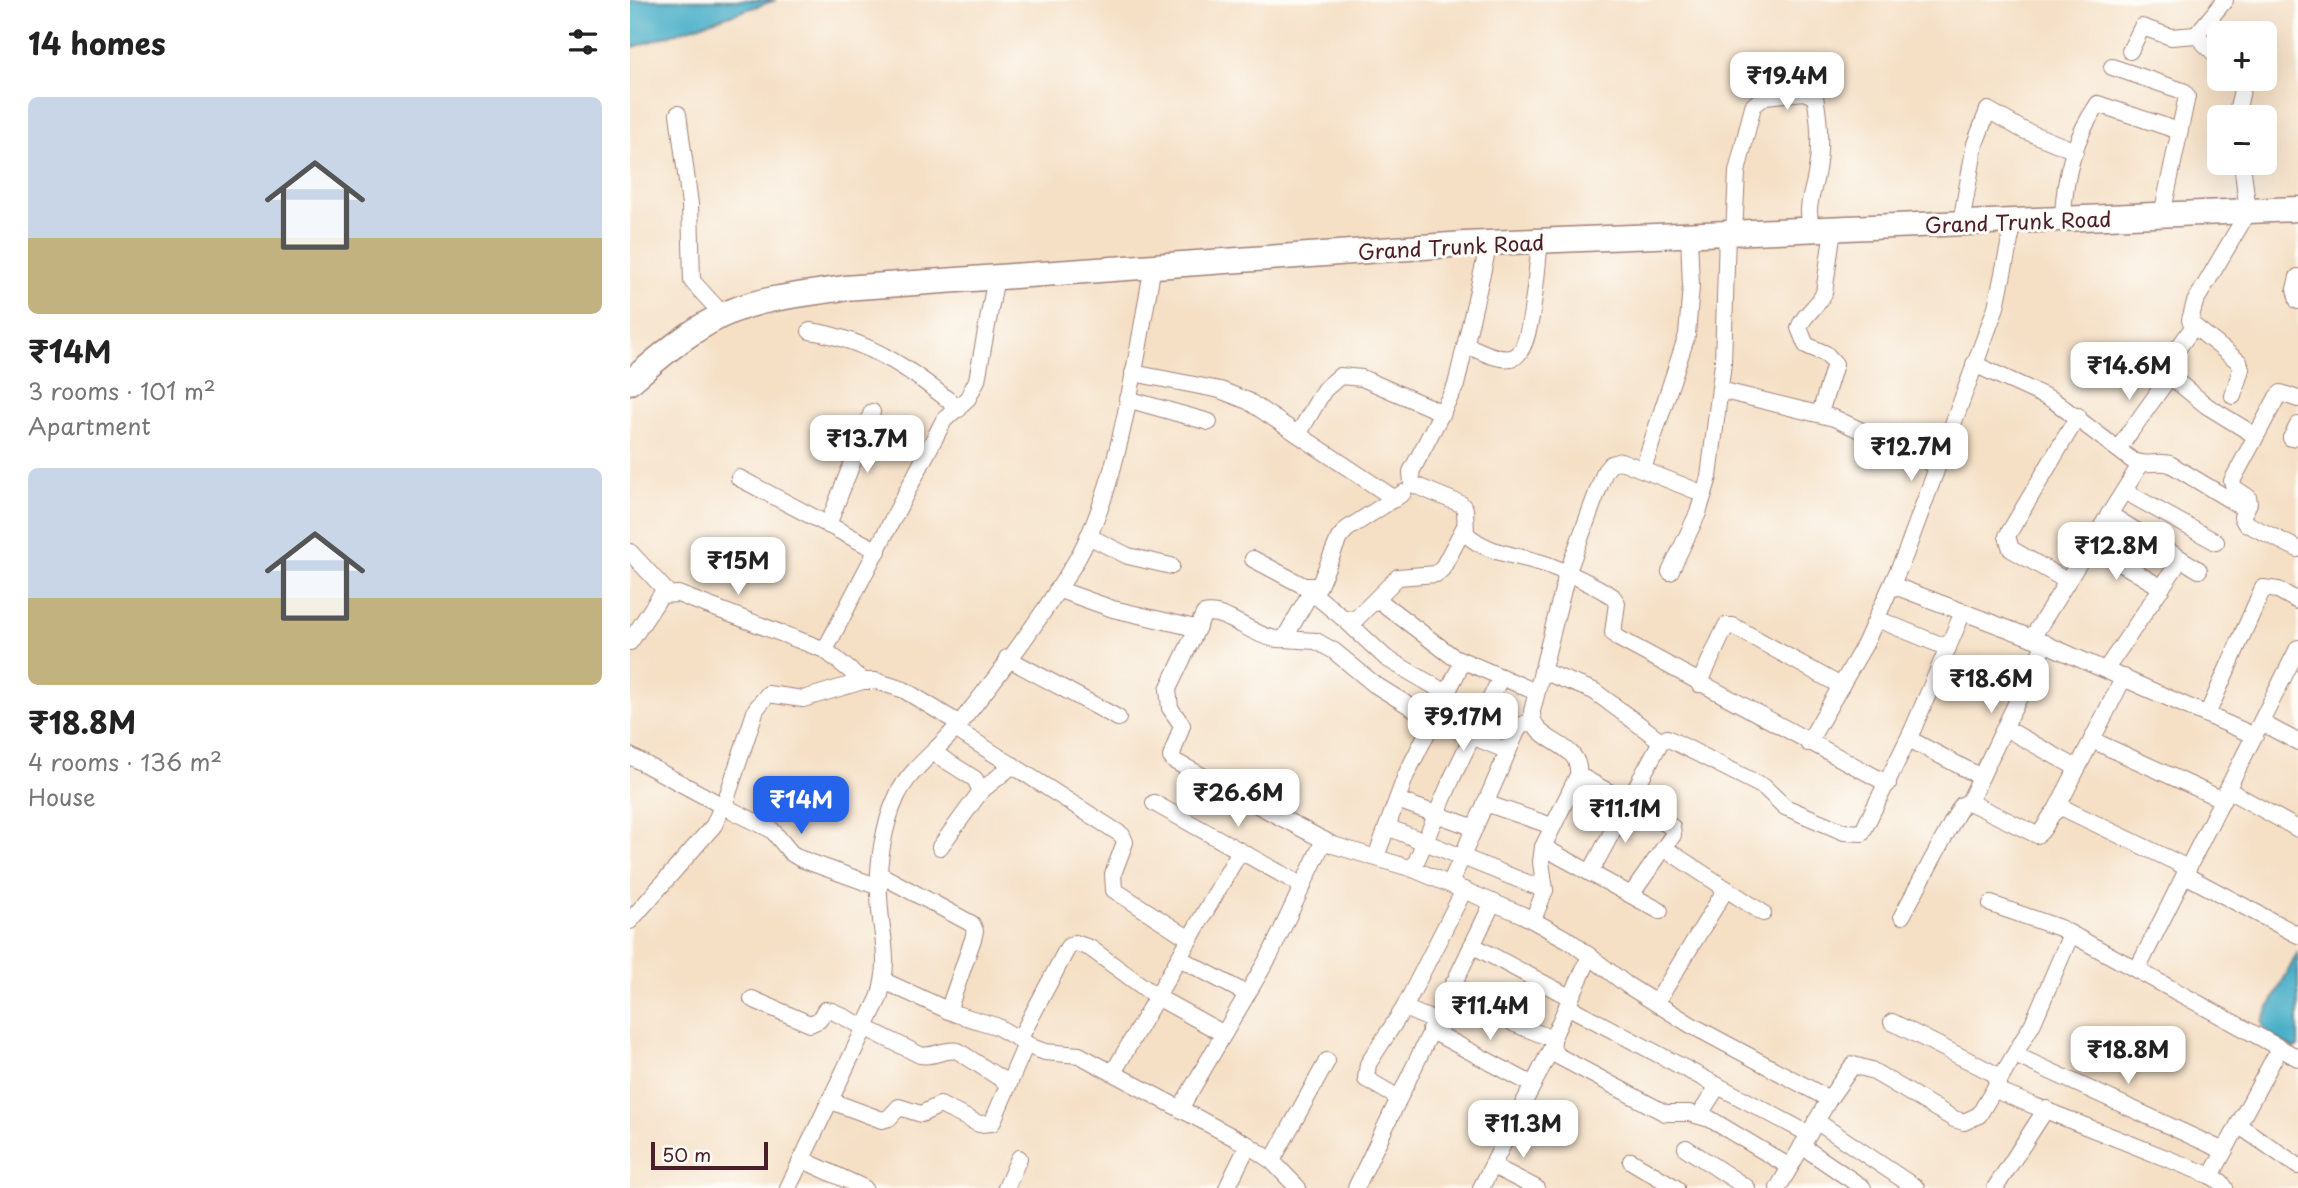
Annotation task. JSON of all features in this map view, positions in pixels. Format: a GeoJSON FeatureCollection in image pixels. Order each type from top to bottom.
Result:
{"type":"FeatureCollection","features":[{"type":"Feature","properties":{"kind":"main road","name":"Grand Trunk Road"},"geometry":{"type":"LineString","coordinates":[[630,382],[668,351],[723,315],[763,302],[844,288],[1489,243],[2298,209]]}},
{"type":"Feature","properties":{"kind":"street"},"geometry":{"type":"LineString","coordinates":[[2196,35],[2225,0]]}},
{"type":"Feature","properties":{"kind":"street"},"geometry":{"type":"LineString","coordinates":[[2130,51],[2142,27],[2165,36],[2196,35],[2207,46]]}},
{"type":"Feature","properties":{"kind":"street"},"geometry":{"type":"LineString","coordinates":[[2112,66],[2186,93],[2162,215]]}},
{"type":"Feature","properties":{"kind":"street"},"geometry":{"type":"LineString","coordinates":[[1670,572],[1704,494],[1720,390],[1730,233],[1737,172],[1753,106],[1765,96],[1804,92],[1815,97],[1820,122],[1816,176],[1807,209],[1823,229],[1824,293],[1821,301],[1807,312],[1799,328],[1806,345],[1826,354],[1835,364],[1820,413]]}},
{"type":"Feature","properties":{"kind":"street"},"geometry":{"type":"LineString","coordinates":[[2063,219],[2066,181],[2075,151],[2100,103],[2179,131]]}},
{"type":"Feature","properties":{"kind":"street"},"geometry":{"type":"LineString","coordinates":[[1961,223],[1975,144],[1988,110],[2022,130],[2075,151]]}},
{"type":"Feature","properties":{"kind":"street"},"geometry":{"type":"LineString","coordinates":[[678,114],[690,204],[692,281],[723,315]]}},
{"type":"Feature","properties":{"kind":"street"},"geometry":{"type":"LineString","coordinates":[[2233,396],[2241,369],[2239,362],[2194,327],[2190,320],[2195,302],[2248,212],[2243,175]]}},
{"type":"Feature","properties":{"kind":"street"},"geometry":{"type":"LineString","coordinates":[[1808,743],[1877,619],[1892,585],[2001,290],[2014,221]]}},
{"type":"Feature","properties":{"kind":"street"},"geometry":{"type":"LineString","coordinates":[[1643,469],[1687,335],[1691,286],[1689,234]]}},
{"type":"Feature","properties":{"kind":"street"},"geometry":{"type":"LineString","coordinates":[[1466,345],[1504,359],[1514,358],[1521,352],[1528,330],[1540,241]]}},
{"type":"Feature","properties":{"kind":"street"},"geometry":{"type":"LineString","coordinates":[[1284,639],[1308,589],[1318,586],[1339,538],[1347,528],[1395,499],[1412,484],[1413,466],[1443,413],[1455,385],[1489,243]]}},
{"type":"Feature","properties":{"kind":"street"},"geometry":{"type":"LineString","coordinates":[[788,1188],[865,1029],[884,981],[887,948],[879,881],[897,796],[904,782],[957,727],[1007,659],[1057,589],[1088,536],[1105,490],[1127,399],[1153,266]]}},
{"type":"Feature","properties":{"kind":"street"},"geometry":{"type":"LineString","coordinates":[[825,650],[944,420],[968,398],[982,363],[996,277]]}},
{"type":"Feature","properties":{"kind":"street"},"geometry":{"type":"LineString","coordinates":[[2298,277],[2295,289],[2298,301]]}},
{"type":"Feature","properties":{"kind":"street"},"geometry":{"type":"LineString","coordinates":[[2194,327],[2168,362],[2170,376],[2207,406],[2256,436]]}},
{"type":"Feature","properties":{"kind":"street"},"geometry":{"type":"LineString","coordinates":[[810,331],[849,339],[884,356],[925,380],[959,409]]}},
{"type":"Feature","properties":{"kind":"street"},"geometry":{"type":"LineString","coordinates":[[1974,364],[2053,400],[2078,416],[2140,465],[2170,464],[2245,509]]}},
{"type":"Feature","properties":{"kind":"street"},"geometry":{"type":"LineString","coordinates":[[1133,373],[1234,394],[1299,433],[1395,499]]}},
{"type":"Feature","properties":{"kind":"street"},"geometry":{"type":"LineString","coordinates":[[1299,433],[1324,390],[1340,376],[1362,378],[1443,413]]}},
{"type":"Feature","properties":{"kind":"street"},"geometry":{"type":"LineString","coordinates":[[2118,449],[2170,376]]}},
{"type":"Feature","properties":{"kind":"street"},"geometry":{"type":"LineString","coordinates":[[1720,390],[1820,413],[1937,466]]}},
{"type":"Feature","properties":{"kind":"street"},"geometry":{"type":"LineString","coordinates":[[2298,399],[2281,393],[2232,481],[2234,488],[2248,497],[2242,517],[2250,527],[2298,549]]}},
{"type":"Feature","properties":{"kind":"street"},"geometry":{"type":"LineString","coordinates":[[1127,399],[1209,422]]}},
{"type":"Feature","properties":{"kind":"street"},"geometry":{"type":"LineString","coordinates":[[828,525],[872,412]]}},
{"type":"Feature","properties":{"kind":"street"},"geometry":{"type":"LineString","coordinates":[[2067,580],[2011,549],[2007,536],[2078,416]]}},
{"type":"Feature","properties":{"kind":"street"},"geometry":{"type":"LineString","coordinates":[[1533,920],[1545,890],[1541,862],[1543,847],[1578,775],[1577,759],[1536,730],[1532,721],[1536,692],[1567,574],[1605,471],[1611,464],[1621,461],[1704,494]]}},
{"type":"Feature","properties":{"kind":"street"},"geometry":{"type":"LineString","coordinates":[[1902,916],[1955,815],[1962,805],[1969,802],[2005,728],[2038,641],[2067,580],[2140,465]]}},
{"type":"Feature","properties":{"kind":"street"},"geometry":{"type":"LineString","coordinates":[[739,478],[878,551]]}},
{"type":"Feature","properties":{"kind":"street"},"geometry":{"type":"LineString","coordinates":[[1412,484],[1461,504],[1465,509],[1466,534],[1487,548],[1547,565],[1612,596],[1617,603],[1613,633],[1618,638],[1888,784]]}},
{"type":"Feature","properties":{"kind":"street"},"geometry":{"type":"LineString","coordinates":[[2124,491],[2216,542]]}},
{"type":"Feature","properties":{"kind":"street"},"geometry":{"type":"LineString","coordinates":[[2109,514],[2199,570]]}},
{"type":"Feature","properties":{"kind":"street"},"geometry":{"type":"LineString","coordinates":[[1343,618],[1356,619],[1398,577],[1405,574],[1436,574],[1442,569],[1465,526]]}},
{"type":"Feature","properties":{"kind":"street"},"geometry":{"type":"LineString","coordinates":[[1088,536],[1128,556],[1171,566]]}},
{"type":"Feature","properties":{"kind":"street"},"geometry":{"type":"LineString","coordinates":[[2090,545],[2162,588]]}},
{"type":"Feature","properties":{"kind":"street"},"geometry":{"type":"LineString","coordinates":[[630,552],[668,593],[825,650],[863,681]]}},
{"type":"Feature","properties":{"kind":"street"},"geometry":{"type":"LineString","coordinates":[[1253,559],[1308,589],[1386,658],[1446,693]]}},
{"type":"Feature","properties":{"kind":"street"},"geometry":{"type":"LineString","coordinates":[[2106,669],[2181,559]]}},
{"type":"Feature","properties":{"kind":"street"},"geometry":{"type":"LineString","coordinates":[[1892,585],[2106,669],[2207,715],[2298,742]]}},
{"type":"Feature","properties":{"kind":"street"},"geometry":{"type":"LineString","coordinates":[[2207,715],[2263,588],[2278,590],[2298,601]]}},
{"type":"Feature","properties":{"kind":"street"},"geometry":{"type":"LineString","coordinates":[[1057,589],[1112,609],[1195,628]]}},
{"type":"Feature","properties":{"kind":"street"},"geometry":{"type":"LineString","coordinates":[[630,642],[661,595],[668,593]]}},
{"type":"Feature","properties":{"kind":"street"},"geometry":{"type":"LineString","coordinates":[[1377,599],[1438,646],[1463,661],[1536,692]]}},
{"type":"Feature","properties":{"kind":"street"},"geometry":{"type":"LineString","coordinates":[[1508,751],[1432,720],[1374,684],[1325,645],[1308,639],[1268,637],[1209,612],[1204,614],[1195,628],[1168,689],[1170,708],[1182,725],[1171,757],[1180,765],[1324,840],[1413,869],[1533,920],[1570,941],[1657,1003],[1829,1100]]}},
{"type":"Feature","properties":{"kind":"street"},"geometry":{"type":"LineString","coordinates":[[1590,873],[1661,741],[1667,738],[1765,787],[1785,807],[1844,832],[1862,833],[1867,829],[1909,739],[1963,612]]}},
{"type":"Feature","properties":{"kind":"street"},"geometry":{"type":"LineString","coordinates":[[1877,619],[1948,648]]}},
{"type":"Feature","properties":{"kind":"street"},"geometry":{"type":"LineString","coordinates":[[1699,684],[1720,634],[1726,626],[1733,626],[1841,686]]}},
{"type":"Feature","properties":{"kind":"street"},"geometry":{"type":"LineString","coordinates":[[2137,970],[2298,648]]}},
{"type":"Feature","properties":{"kind":"street"},"geometry":{"type":"LineString","coordinates":[[1007,659],[1118,718]]}},
{"type":"Feature","properties":{"kind":"street"},"geometry":{"type":"LineString","coordinates":[[1376,857],[1397,800],[1432,720],[1463,661]]}},
{"type":"Feature","properties":{"kind":"street"},"geometry":{"type":"LineString","coordinates":[[1542,671],[1594,691],[1661,741]]}},
{"type":"Feature","properties":{"kind":"street"},"geometry":{"type":"LineString","coordinates":[[1413,869],[1436,813],[1501,677]]}},
{"type":"Feature","properties":{"kind":"street"},"geometry":{"type":"LineString","coordinates":[[1969,802],[2037,835],[2056,810],[2124,677]]}},
{"type":"Feature","properties":{"kind":"street"},"geometry":{"type":"LineString","coordinates":[[630,921],[714,825],[761,701],[768,694],[776,693],[803,699],[815,697],[863,681],[897,687],[1122,835],[1125,842],[1113,874],[1114,890],[1190,939]]}},
{"type":"Feature","properties":{"kind":"street"},"geometry":{"type":"LineString","coordinates":[[1397,1097],[1372,1084],[1366,1073],[1368,1064],[1404,1008],[1457,887],[1462,857],[1508,751],[1522,725],[1532,721]]}},
{"type":"Feature","properties":{"kind":"street"},"geometry":{"type":"LineString","coordinates":[[2005,728],[2077,768]]}},
{"type":"Feature","properties":{"kind":"street"},"geometry":{"type":"LineString","coordinates":[[1909,739],[1981,777]]}},
{"type":"Feature","properties":{"kind":"street"},"geometry":{"type":"LineString","coordinates":[[2092,740],[2225,795],[2298,829]]}},
{"type":"Feature","properties":{"kind":"street"},"geometry":{"type":"LineString","coordinates":[[934,753],[975,779],[981,791]]}},
{"type":"Feature","properties":{"kind":"street"},"geometry":{"type":"LineString","coordinates":[[630,756],[772,830],[791,853],[802,859],[879,881],[972,924],[975,931],[973,939],[948,1011]]}},
{"type":"Feature","properties":{"kind":"street"},"geometry":{"type":"LineString","coordinates":[[940,847],[981,791],[1013,765]]}},
{"type":"Feature","properties":{"kind":"street"},"geometry":{"type":"LineString","coordinates":[[1578,775],[1672,827],[1672,835],[1632,895]]}},
{"type":"Feature","properties":{"kind":"street"},"geometry":{"type":"LineString","coordinates":[[1397,800],[1475,828]]}},
{"type":"Feature","properties":{"kind":"street"},"geometry":{"type":"LineString","coordinates":[[1154,803],[1303,886]]}},
{"type":"Feature","properties":{"kind":"street"},"geometry":{"type":"LineString","coordinates":[[1485,803],[1552,826]]}},
{"type":"Feature","properties":{"kind":"street"},"geometry":{"type":"LineString","coordinates":[[2056,810],[2071,811],[2298,935]]}},
{"type":"Feature","properties":{"kind":"street"},"geometry":{"type":"LineString","coordinates":[[1387,827],[1545,890]]}},
{"type":"Feature","properties":{"kind":"street"},"geometry":{"type":"LineString","coordinates":[[1181,1110],[1247,994],[1324,840]]}},
{"type":"Feature","properties":{"kind":"street"},"geometry":{"type":"LineString","coordinates":[[1543,847],[1660,911]]}},
{"type":"Feature","properties":{"kind":"street"},"geometry":{"type":"LineString","coordinates":[[1664,848],[1763,914]]}},
{"type":"Feature","properties":{"kind":"street"},"geometry":{"type":"LineString","coordinates":[[1113,1073],[1240,851]]}},
{"type":"Feature","properties":{"kind":"street"},"geometry":{"type":"LineString","coordinates":[[1657,1003],[1726,889]]}},
{"type":"Feature","properties":{"kind":"street"},"geometry":{"type":"LineString","coordinates":[[1356,1188],[1397,1097],[1493,902]]}},
{"type":"Feature","properties":{"kind":"street"},"geometry":{"type":"LineString","coordinates":[[1991,904],[2071,934],[2298,1058]]}},
{"type":"Feature","properties":{"kind":"street"},"geometry":{"type":"LineString","coordinates":[[1778,1188],[1846,1072],[1853,1065],[1862,1066],[1964,1122],[1979,1115],[1998,1086],[2051,985],[2071,934]]}},
{"type":"Feature","properties":{"kind":"street"},"geometry":{"type":"LineString","coordinates":[[831,1101],[881,1120],[889,1118],[899,1108],[921,1114],[940,1105],[986,1125],[995,1118],[1022,1042],[1068,947],[1074,943],[1090,948],[1157,996],[1224,1034]]}},
{"type":"Feature","properties":{"kind":"street"},"geometry":{"type":"LineString","coordinates":[[1472,945],[1718,1086],[1916,1188]]}},
{"type":"Feature","properties":{"kind":"street"},"geometry":{"type":"LineString","coordinates":[[1481,1188],[1533,1085],[1590,956]]}},
{"type":"Feature","properties":{"kind":"street"},"geometry":{"type":"LineString","coordinates":[[1179,958],[1247,994]]}},
{"type":"Feature","properties":{"kind":"street"},"geometry":{"type":"LineString","coordinates":[[884,981],[948,1011],[996,1026],[1045,1052],[1070,1052],[1113,1073],[1248,1145],[1272,1161],[1298,1188]]}},
{"type":"Feature","properties":{"kind":"street"},"geometry":{"type":"LineString","coordinates":[[1453,984],[1509,1020],[1552,1043],[1556,1055],[1569,1063],[1665,1113],[1700,1114],[1790,1167]]}},
{"type":"Feature","properties":{"kind":"street"},"geometry":{"type":"LineString","coordinates":[[752,999],[804,1023],[815,1023],[829,1010],[929,1057],[949,1049],[957,1051],[1009,1084]]}},
{"type":"Feature","properties":{"kind":"street"},"geometry":{"type":"LineString","coordinates":[[1404,1008],[1533,1085]]}},
{"type":"Feature","properties":{"kind":"street"},"geometry":{"type":"LineString","coordinates":[[1892,1022],[1993,1073],[2002,1093],[2211,1176],[2225,1188]]}},
{"type":"Feature","properties":{"kind":"street"},"geometry":{"type":"LineString","coordinates":[[2211,1176],[2279,1049]]}},
{"type":"Feature","properties":{"kind":"street"},"geometry":{"type":"LineString","coordinates":[[2015,1055],[2224,1151]]}},
{"type":"Feature","properties":{"kind":"street"},"geometry":{"type":"LineString","coordinates":[[1272,1161],[1327,1060]]}},
{"type":"Feature","properties":{"kind":"street"},"geometry":{"type":"LineString","coordinates":[[1700,1114],[1718,1086]]}},
{"type":"Feature","properties":{"kind":"street"},"geometry":{"type":"LineString","coordinates":[[1995,1188],[2046,1109]]}},
{"type":"Feature","properties":{"kind":"street"},"geometry":{"type":"LineString","coordinates":[[2238,1125],[2298,1166]]}},
{"type":"Feature","properties":{"kind":"street"},"geometry":{"type":"LineString","coordinates":[[1809,1134],[1863,1188]]}},
{"type":"Feature","properties":{"kind":"street"},"geometry":{"type":"LineString","coordinates":[[1227,1188],[1248,1145]]}},
{"type":"Feature","properties":{"kind":"street"},"geometry":{"type":"LineString","coordinates":[[1686,1148],[1747,1188]]}},
{"type":"Feature","properties":{"kind":"street"},"geometry":{"type":"LineString","coordinates":[[1006,1188],[1019,1158]]}},
{"type":"Feature","properties":{"kind":"street"},"geometry":{"type":"LineString","coordinates":[[803,1160],[864,1188]]}},
{"type":"Feature","properties":{"kind":"street"},"geometry":{"type":"LineString","coordinates":[[1631,1161],[1676,1188]]}},
{"type":"Feature","properties":{"kind":"street"},"geometry":{"type":"LineString","coordinates":[[1493,1166],[1536,1188]]}},
{"type":"Feature","properties":{"kind":"water"},"geometry":{"type":"Polygon","coordinates":[[[630,0],[776,0],[630,48],[630,0]]]}},
{"type":"Feature","properties":{"kind":"water"},"geometry":{"type":"Polygon","coordinates":[[[2298,952],[2298,1047],[2294,1049],[2264,1030],[2262,1021],[2298,952]]]}}]}
